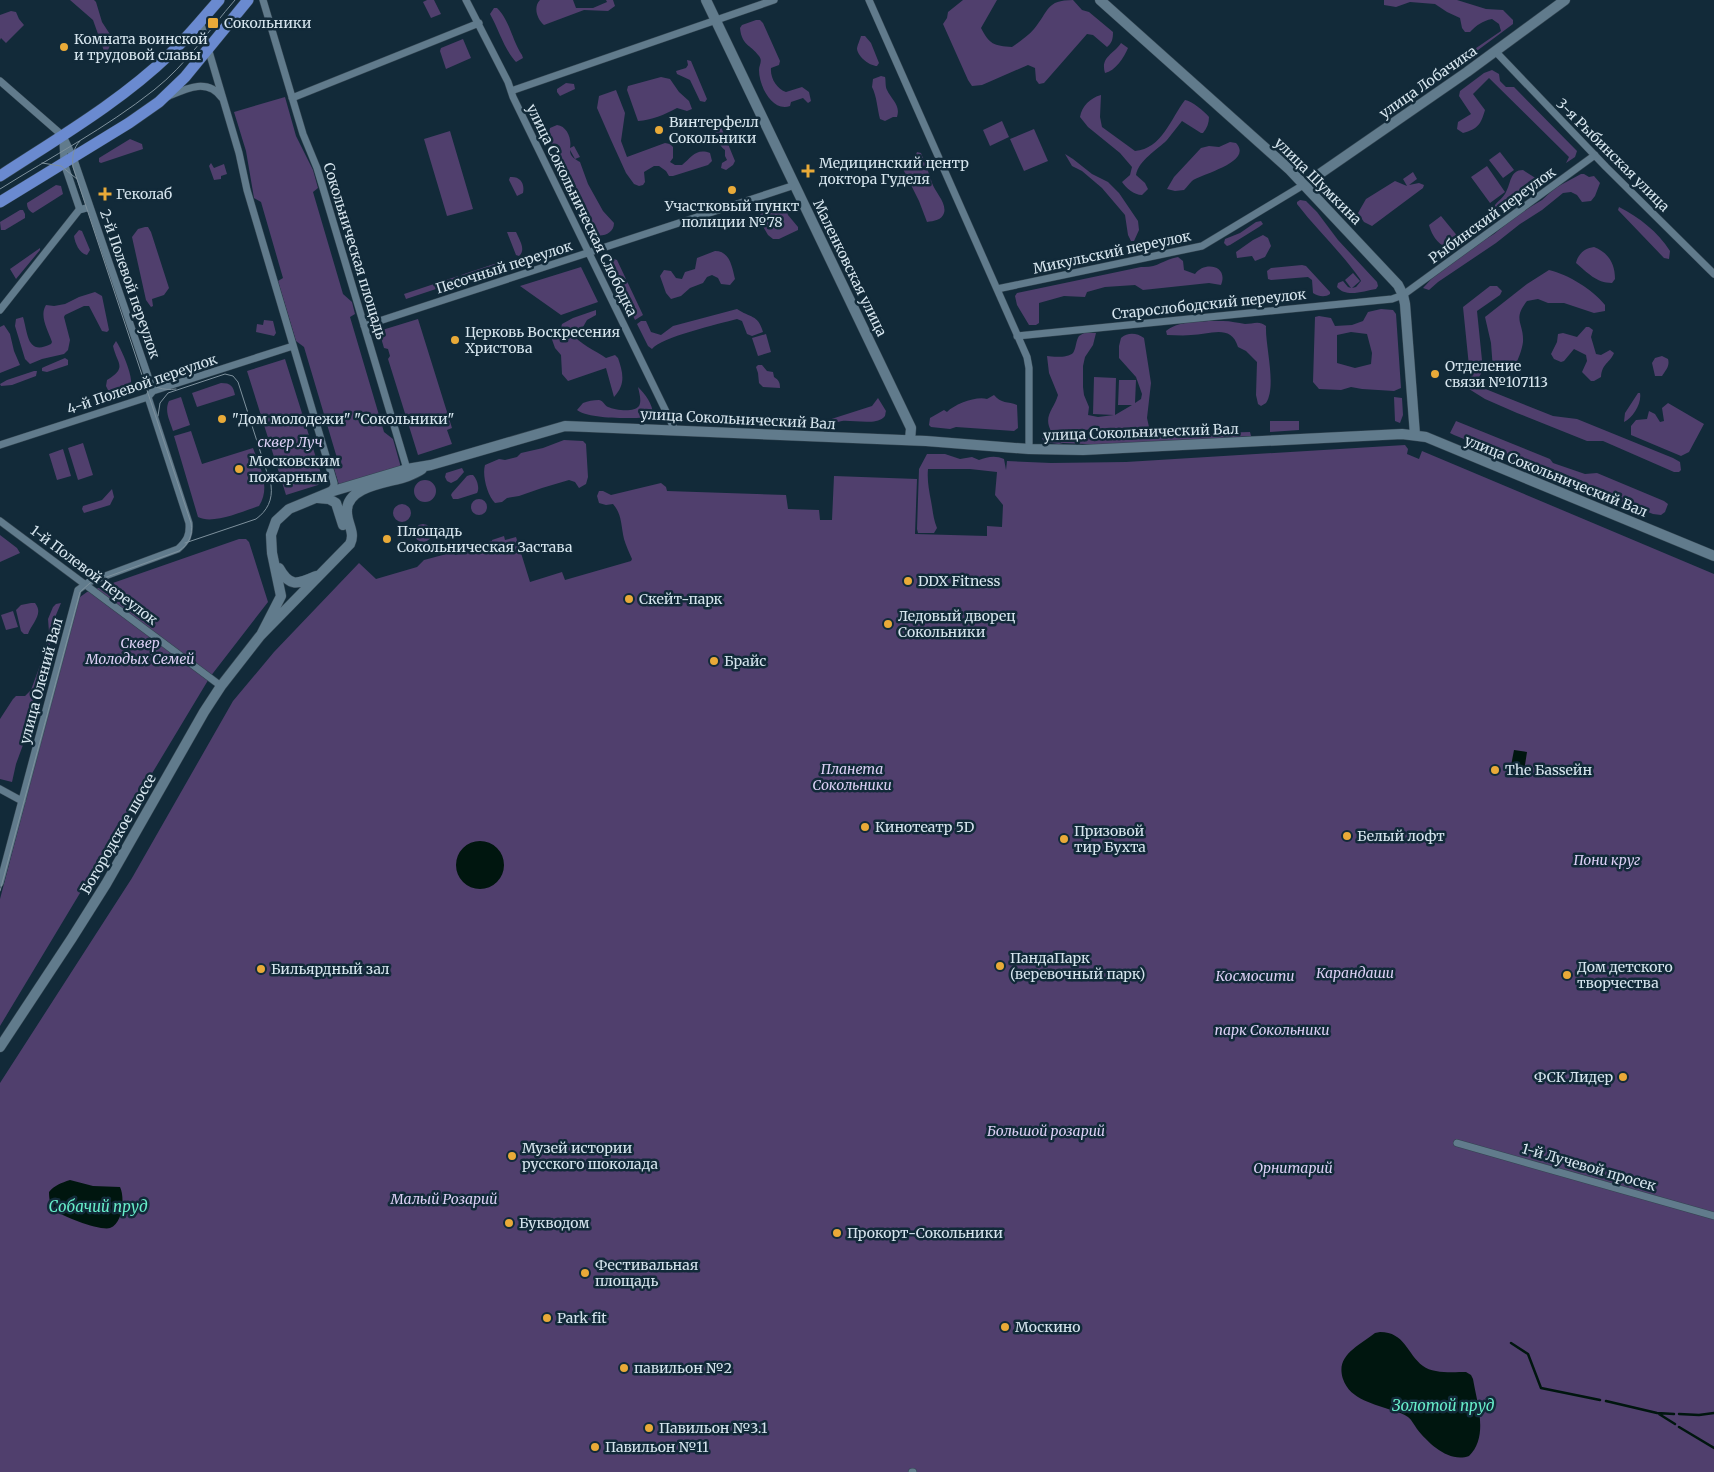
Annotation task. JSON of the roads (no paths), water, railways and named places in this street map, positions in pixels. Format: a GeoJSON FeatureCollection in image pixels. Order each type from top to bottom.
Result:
{"type":"FeatureCollection","features":[{"type":"Feature","properties":{"kind":"main road"},"geometry":{"type":"LineString","coordinates":[[0,176],[63,136],[149,72],[172,53],[219,0]]}},
{"type":"Feature","properties":{"kind":"main road"},"geometry":{"type":"LineString","coordinates":[[0,202],[130,123],[159,102],[185,77],[248,0]]}},
{"type":"Feature","properties":{"kind":"main road","name":"Маленковская улица"},"geometry":{"type":"LineString","coordinates":[[706,0],[911,428],[910,440]]}},
{"type":"Feature","properties":{"kind":"main road","name":"улица Шумкина"},"geometry":{"type":"LineString","coordinates":[[1100,0],[1305,184],[1398,285],[1403,295]]}},
{"type":"Feature","properties":{"kind":"main road","name":"улица Лобачика"},"geometry":{"type":"LineString","coordinates":[[1305,184],[1318,177],[1496,52],[1565,0]]}},
{"type":"Feature","properties":{"kind":"main road"},"geometry":{"type":"LineString","coordinates":[[1403,295],[1416,435]]}},
{"type":"Feature","properties":{"kind":"main road","name":"улица Сокольнический Вал"},"geometry":{"type":"LineString","coordinates":[[273,557],[271,535],[276,521],[288,508],[330,492],[407,469],[431,465],[566,426],[910,440],[1029,448],[1126,448],[1402,434],[1416,435],[1426,437],[1714,556]]}},
{"type":"Feature","properties":{"kind":"main road","name":"улица Сокольнический Вал"},"geometry":{"type":"LineString","coordinates":[[345,549],[353,538],[347,514],[349,502],[358,492],[409,476],[431,465]]}},
{"type":"Feature","properties":{"kind":"main road"},"geometry":{"type":"LineString","coordinates":[[317,498],[329,499],[337,505],[347,538],[345,549]]}},
{"type":"Feature","properties":{"kind":"main road","name":"Богородское шоссе"},"geometry":{"type":"LineString","coordinates":[[0,1047],[106,884],[204,712],[221,686],[261,635],[345,549]]}},
{"type":"Feature","properties":{"kind":"main road"},"geometry":{"type":"LineString","coordinates":[[273,557],[283,575],[291,582],[300,583],[322,573]]}},
{"type":"Feature","properties":{"kind":"main road","name":"Богородское шоссе"},"geometry":{"type":"LineString","coordinates":[[261,635],[281,596],[273,557]]}},
{"type":"Feature","properties":{"kind":"street","name":"Сокольническая площадь"},"geometry":{"type":"LineString","coordinates":[[263,0],[303,134],[317,168],[407,469]]}},
{"type":"Feature","properties":{"kind":"street","name":"улица Сокольническая Слободка"},"geometry":{"type":"LineString","coordinates":[[466,0],[479,23],[675,430]]}},
{"type":"Feature","properties":{"kind":"street"},"geometry":{"type":"LineString","coordinates":[[511,90],[774,0]]}},
{"type":"Feature","properties":{"kind":"street"},"geometry":{"type":"LineString","coordinates":[[869,0],[1028,362],[1029,448]]}},
{"type":"Feature","properties":{"kind":"street"},"geometry":{"type":"LineString","coordinates":[[200,21],[240,153],[247,190],[332,477],[334,486],[330,492]]}},
{"type":"Feature","properties":{"kind":"street"},"geometry":{"type":"LineString","coordinates":[[292,98],[479,23]]}},
{"type":"Feature","properties":{"kind":"street","name":"3-я Рыбинская улица"},"geometry":{"type":"LineString","coordinates":[[1496,52],[1595,156],[1714,274]]}},
{"type":"Feature","properties":{"kind":"street"},"geometry":{"type":"LineString","coordinates":[[0,81],[63,136],[69,160]]}},
{"type":"Feature","properties":{"kind":"street"},"geometry":{"type":"LineString","coordinates":[[159,102],[184,89],[197,86],[204,86],[214,90],[224,100]]}},
{"type":"Feature","properties":{"kind":"street"},"geometry":{"type":"LineString","coordinates":[[63,136],[69,160]]}},
{"type":"Feature","properties":{"kind":"street","name":"Рыбинский переулок"},"geometry":{"type":"LineString","coordinates":[[1403,295],[1595,156]]}},
{"type":"Feature","properties":{"kind":"street","name":"2-й Полевой переулок"},"geometry":{"type":"LineString","coordinates":[[69,160],[90,207],[189,523],[187,539],[178,549],[85,584]]}},
{"type":"Feature","properties":{"kind":"street","name":"2-й Полевой переулок"},"geometry":{"type":"LineString","coordinates":[[69,160],[79,210]]}},
{"type":"Feature","properties":{"kind":"street","name":"Микульский переулок"},"geometry":{"type":"LineString","coordinates":[[997,289],[1202,246],[1305,184]]}},
{"type":"Feature","properties":{"kind":"street","name":"Песочный переулок"},"geometry":{"type":"LineString","coordinates":[[364,326],[795,185]]}},
{"type":"Feature","properties":{"kind":"street"},"geometry":{"type":"LineString","coordinates":[[0,310],[79,210],[90,207]]}},
{"type":"Feature","properties":{"kind":"street","name":"Старослободский переулок"},"geometry":{"type":"LineString","coordinates":[[1017,336],[1392,298],[1403,295]]}},
{"type":"Feature","properties":{"kind":"street","name":"4-й Полевой переулок"},"geometry":{"type":"LineString","coordinates":[[0,445],[293,346]]}},
{"type":"Feature","properties":{"kind":"street"},"geometry":{"type":"LineString","coordinates":[[395,480],[406,474],[407,469]]}},
{"type":"Feature","properties":{"kind":"street","name":"1-й Полевой переулок"},"geometry":{"type":"LineString","coordinates":[[0,521],[221,686]]}},
{"type":"Feature","properties":{"kind":"street","name":"улица Олений Вал"},"geometry":{"type":"LineString","coordinates":[[0,883],[77,594],[85,584]]}},
{"type":"Feature","properties":{"kind":"street"},"geometry":{"type":"LineString","coordinates":[[0,789],[22,801]]}},
{"type":"Feature","properties":{"kind":"street","name":"1-й Лучевой просек"},"geometry":{"type":"LineString","coordinates":[[1456,1142],[1714,1216]]}},
{"type":"Feature","properties":{"kind":"water"},"geometry":{"type":"Polygon","coordinates":[[[1514,750],[1527,752],[1523,778],[1509,776],[1514,750]]]}},
{"type":"Feature","properties":{"kind":"water"},"geometry":{"type":"Polygon","coordinates":[[[480,841],[489,843],[497,848],[502,856],[504,865],[502,874],[497,882],[489,887],[480,889],[471,887],[463,882],[458,874],[456,865],[458,856],[463,848],[471,843],[480,841]]]}},
{"type":"Feature","properties":{"kind":"water","name":"Собачий пруд"},"geometry":{"type":"Polygon","coordinates":[[[70,1180],[93,1186],[120,1187],[122,1191],[122,1210],[114,1226],[105,1228],[82,1223],[55,1210],[50,1202],[49,1192],[58,1184],[70,1180]]]}},
{"type":"Feature","properties":{"kind":"water","name":"Золотой пруд"},"geometry":{"type":"Polygon","coordinates":[[[1380,1332],[1395,1336],[1405,1344],[1427,1369],[1444,1372],[1466,1372],[1471,1375],[1479,1409],[1480,1430],[1479,1439],[1469,1456],[1454,1457],[1440,1451],[1422,1435],[1408,1417],[1357,1397],[1346,1386],[1341,1371],[1345,1357],[1375,1333],[1380,1332]]]}},
{"type":"Feature","properties":{"kind":"waterway"},"geometry":{"type":"LineString","coordinates":[[1511,1343],[1528,1354],[1541,1388],[1600,1400]]}},
{"type":"Feature","properties":{"kind":"waterway"},"geometry":{"type":"LineString","coordinates":[[1606,1401],[1657,1413],[1674,1414]]}},
{"type":"Feature","properties":{"kind":"waterway"},"geometry":{"type":"LineString","coordinates":[[1679,1414],[1699,1415],[1714,1413]]}},
{"type":"Feature","properties":{"kind":"waterway"},"geometry":{"type":"LineString","coordinates":[[1659,1414],[1675,1424]]}},
{"type":"Feature","properties":{"kind":"waterway"},"geometry":{"type":"LineString","coordinates":[[1679,1427],[1714,1448]]}},
{"type":"Feature","properties":{"kind":"tram line"},"geometry":{"type":"LineString","coordinates":[[0,189],[98,130],[154,90],[187,58],[235,0]]}},
{"type":"Feature","properties":{"kind":"tram line"},"geometry":{"type":"LineString","coordinates":[[0,891],[80,592],[90,583],[179,551],[188,542],[191,535],[191,523],[73,167],[74,153],[80,141]]}},
{"type":"Feature","properties":{"kind":"tram line"},"geometry":{"type":"LineString","coordinates":[[42,163],[61,166],[77,179]]}},
{"type":"Feature","properties":{"kind":"tram line"},"geometry":{"type":"LineString","coordinates":[[158,416],[160,403],[168,393],[225,374],[233,376],[238,382],[271,485],[271,496],[268,505],[256,519],[185,543]]}},
{"type":"Feature","properties":{"kind":"tram line"},"geometry":{"type":"LineString","coordinates":[[144,379],[158,388],[176,389]]}},
{"type":"Feature","properties":{"kind":"place","name":"Сокольники"},"geometry":{"type":"Point","coordinates":[213,23]}},
{"type":"Feature","properties":{"kind":"place","name":"Комната воинской и трудовой славы"},"geometry":{"type":"Point","coordinates":[64,47]}},
{"type":"Feature","properties":{"kind":"place","name":"Винтерфелл Сокольники"},"geometry":{"type":"Point","coordinates":[659,130]}},
{"type":"Feature","properties":{"kind":"place","name":"Медицинский центр доктора Гуделя"},"geometry":{"type":"Point","coordinates":[808,171]}},
{"type":"Feature","properties":{"kind":"place","name":"Участковый пункт полиции №78"},"geometry":{"type":"Point","coordinates":[732,190]}},
{"type":"Feature","properties":{"kind":"place","name":"Геколаб"},"geometry":{"type":"Point","coordinates":[105,194]}},
{"type":"Feature","properties":{"kind":"place","name":"Церковь Воскресения Христова"},"geometry":{"type":"Point","coordinates":[455,340]}},
{"type":"Feature","properties":{"kind":"place","name":"Отделение связи №107113"},"geometry":{"type":"Point","coordinates":[1435,374]}},
{"type":"Feature","properties":{"kind":"place","name":"\"Дом молодежи\" \"Сокольники\""},"geometry":{"type":"Point","coordinates":[222,419]}},
{"type":"Feature","properties":{"kind":"place","name":"Московским пожарным"},"geometry":{"type":"Point","coordinates":[239,469]}},
{"type":"Feature","properties":{"kind":"place","name":"Площадь Сокольническая Застава"},"geometry":{"type":"Point","coordinates":[387,539]}},
{"type":"Feature","properties":{"kind":"place","name":"DDX Fitness"},"geometry":{"type":"Point","coordinates":[908,581]}},
{"type":"Feature","properties":{"kind":"place","name":"Скейт-парк"},"geometry":{"type":"Point","coordinates":[629,599]}},
{"type":"Feature","properties":{"kind":"place","name":"Ледовый дворец Сокольники"},"geometry":{"type":"Point","coordinates":[888,624]}},
{"type":"Feature","properties":{"kind":"place","name":"Брайс"},"geometry":{"type":"Point","coordinates":[714,661]}},
{"type":"Feature","properties":{"kind":"place","name":"The Баssейн"},"geometry":{"type":"Point","coordinates":[1495,770]}},
{"type":"Feature","properties":{"kind":"place","name":"Кинотеатр 5D"},"geometry":{"type":"Point","coordinates":[865,827]}},
{"type":"Feature","properties":{"kind":"place","name":"Белый лофт"},"geometry":{"type":"Point","coordinates":[1347,836]}},
{"type":"Feature","properties":{"kind":"place","name":"Призовой тир Бухта"},"geometry":{"type":"Point","coordinates":[1064,839]}},
{"type":"Feature","properties":{"kind":"place","name":"ПандаПарк (веревочный парк)"},"geometry":{"type":"Point","coordinates":[1000,966]}},
{"type":"Feature","properties":{"kind":"place","name":"Бильярдный зал"},"geometry":{"type":"Point","coordinates":[261,969]}},
{"type":"Feature","properties":{"kind":"place","name":"Дом детского творчества"},"geometry":{"type":"Point","coordinates":[1567,975]}},
{"type":"Feature","properties":{"kind":"place","name":"ФСК Лидер"},"geometry":{"type":"Point","coordinates":[1623,1077]}},
{"type":"Feature","properties":{"kind":"place","name":"Музей истории русского шоколада"},"geometry":{"type":"Point","coordinates":[512,1156]}},
{"type":"Feature","properties":{"kind":"place","name":"Букводом"},"geometry":{"type":"Point","coordinates":[509,1223]}},
{"type":"Feature","properties":{"kind":"place","name":"Прокорт-Сокольники"},"geometry":{"type":"Point","coordinates":[837,1233]}},
{"type":"Feature","properties":{"kind":"place","name":"Фестивальная площадь"},"geometry":{"type":"Point","coordinates":[585,1273]}},
{"type":"Feature","properties":{"kind":"place","name":"Park fit"},"geometry":{"type":"Point","coordinates":[547,1318]}},
{"type":"Feature","properties":{"kind":"place","name":"Москино"},"geometry":{"type":"Point","coordinates":[1005,1327]}},
{"type":"Feature","properties":{"kind":"place","name":"павильон №2"},"geometry":{"type":"Point","coordinates":[624,1368]}},
{"type":"Feature","properties":{"kind":"place","name":"Павильон №3.1"},"geometry":{"type":"Point","coordinates":[649,1428]}},
{"type":"Feature","properties":{"kind":"place","name":"Павильон №11"},"geometry":{"type":"Point","coordinates":[595,1447]}},
{"type":"Feature","properties":{"kind":"park label","name":"сквер Луч"},"geometry":{"type":"Point","coordinates":[290,442]}},
{"type":"Feature","properties":{"kind":"park label","name":"Сквер Молодых Семей"},"geometry":{"type":"Point","coordinates":[140,652]}},
{"type":"Feature","properties":{"kind":"park label","name":"Планета Сокольники"},"geometry":{"type":"Point","coordinates":[852,778]}},
{"type":"Feature","properties":{"kind":"park label","name":"Пони круг"},"geometry":{"type":"Point","coordinates":[1607,860]}},
{"type":"Feature","properties":{"kind":"park label","name":"Карандаши"},"geometry":{"type":"Point","coordinates":[1355,973]}},
{"type":"Feature","properties":{"kind":"park label","name":"Космосити"},"geometry":{"type":"Point","coordinates":[1255,976]}},
{"type":"Feature","properties":{"kind":"park label","name":"парк Сокольники"},"geometry":{"type":"Point","coordinates":[1272,1030]}},
{"type":"Feature","properties":{"kind":"park label","name":"Большой розарий"},"geometry":{"type":"Point","coordinates":[1046,1131]}},
{"type":"Feature","properties":{"kind":"park label","name":"Орнитарий"},"geometry":{"type":"Point","coordinates":[1293,1168]}},
{"type":"Feature","properties":{"kind":"park label","name":"Малый Розарий"},"geometry":{"type":"Point","coordinates":[444,1199]}}]}
